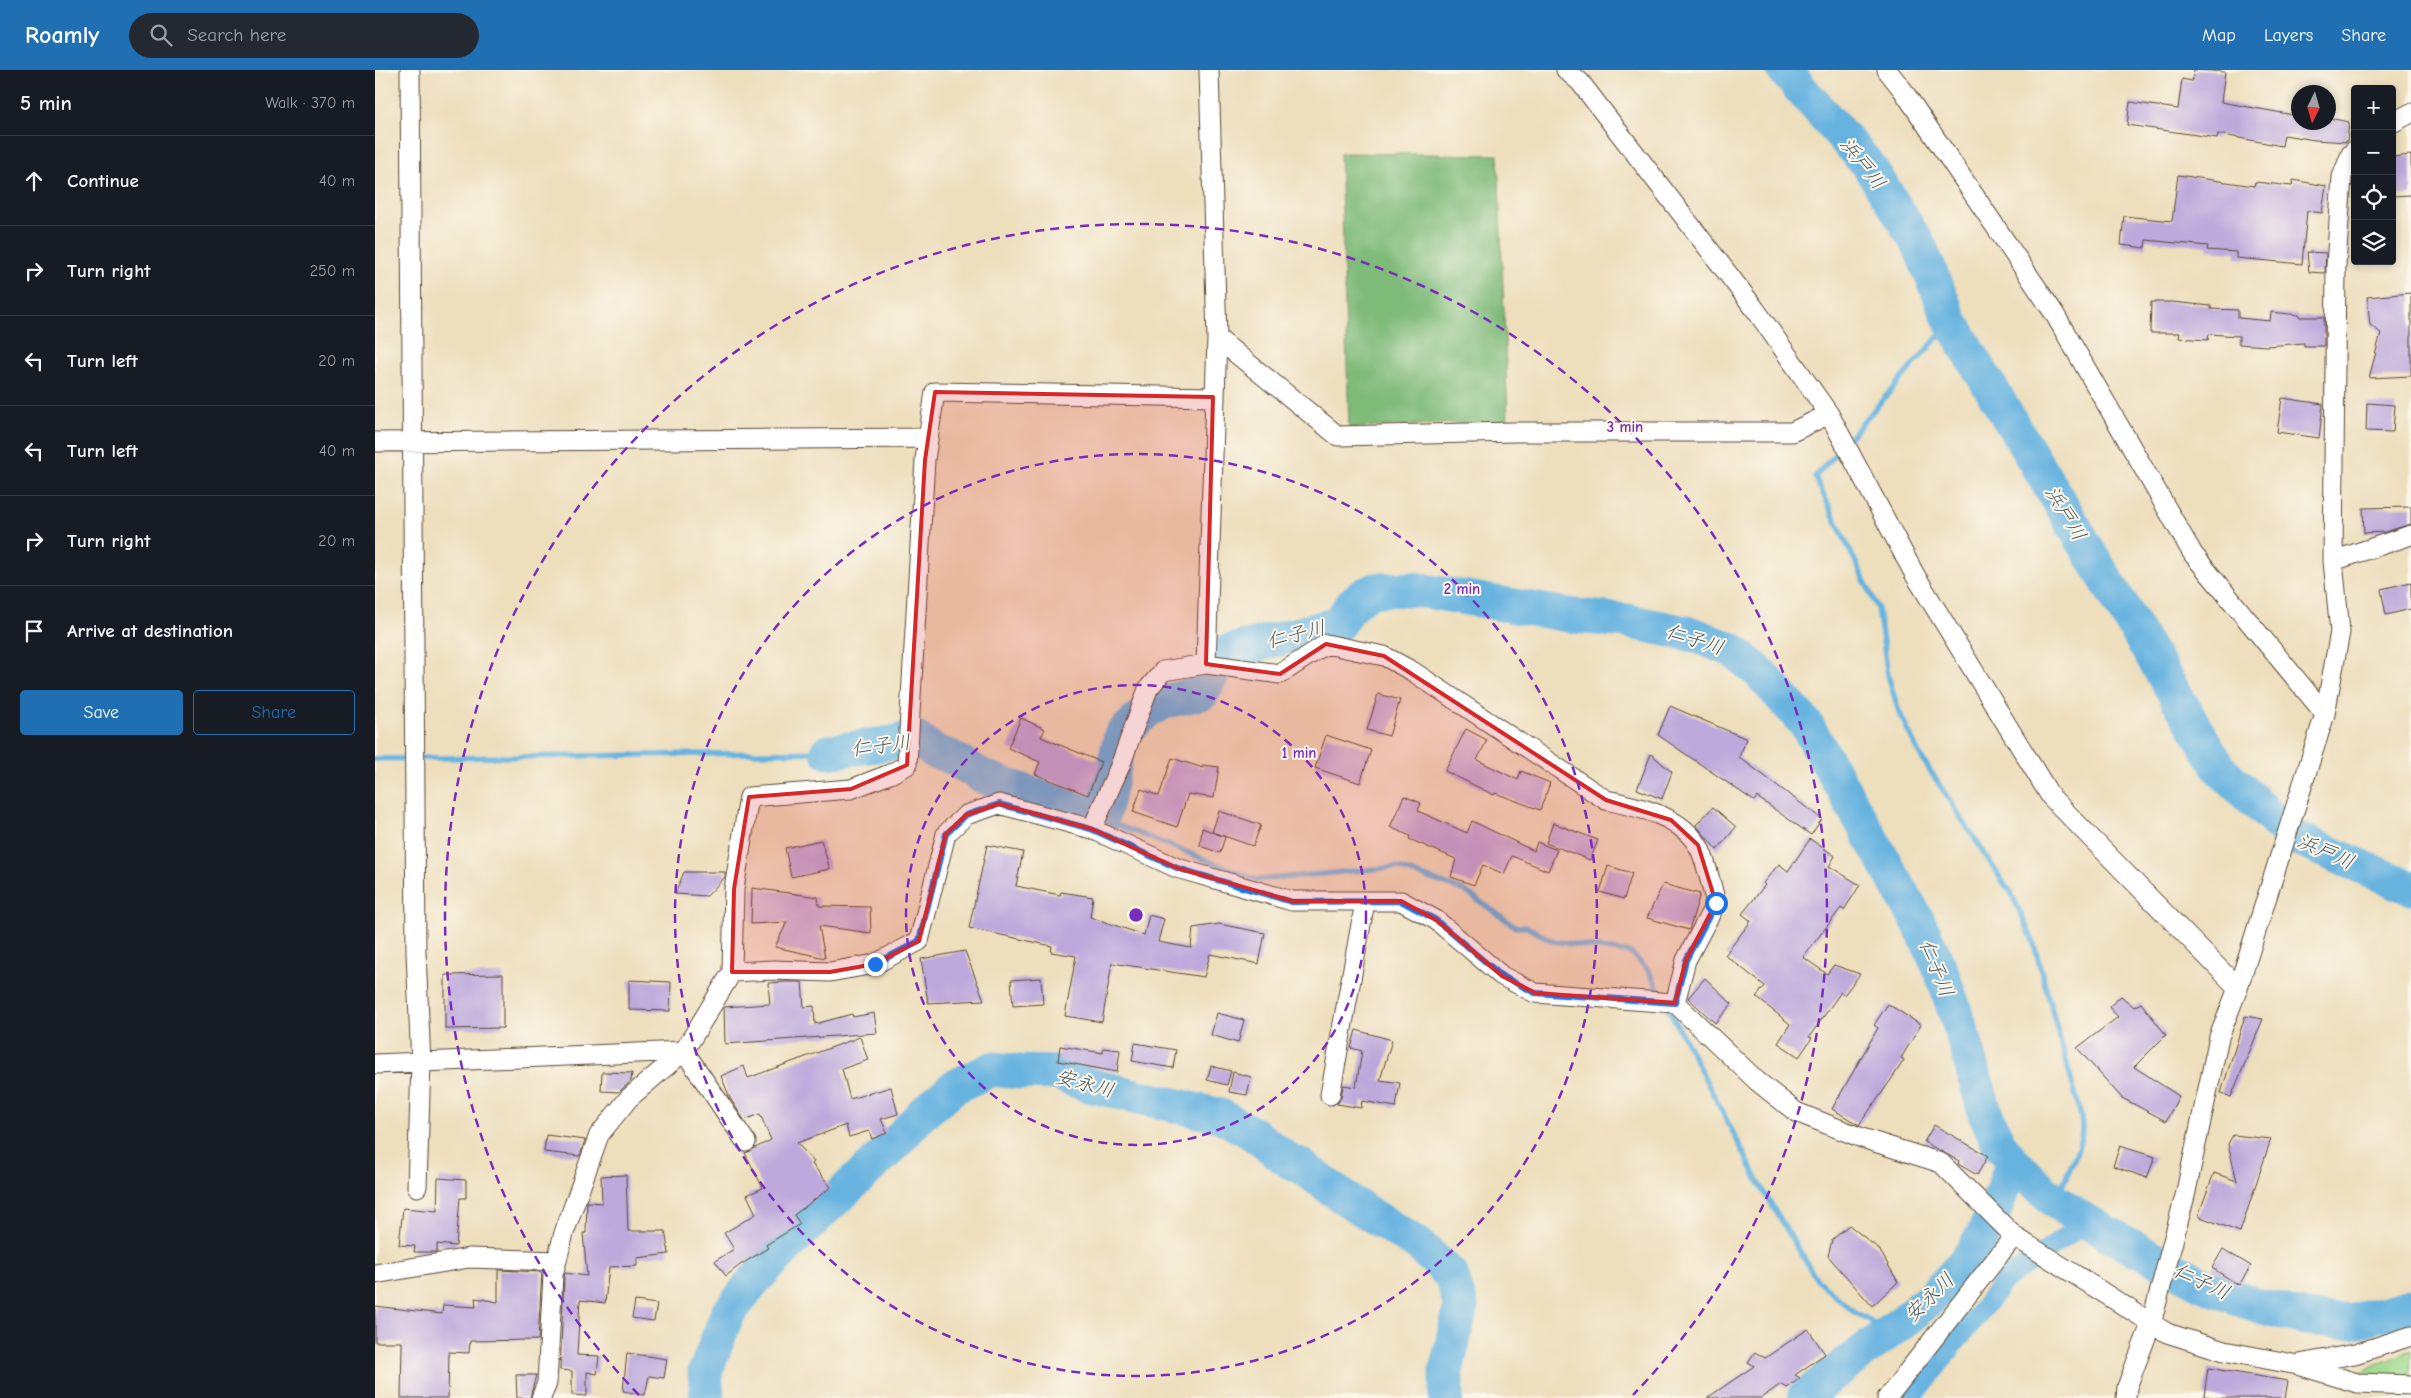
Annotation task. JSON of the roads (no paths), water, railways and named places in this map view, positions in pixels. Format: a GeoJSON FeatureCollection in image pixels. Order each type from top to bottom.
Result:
{"type":"FeatureCollection","features":[{"type":"Feature","properties":{"kind":"street"},"geometry":{"type":"LineString","coordinates":[[410,70],[416,953],[421,1064],[417,1187]]}},
{"type":"Feature","properties":{"kind":"street"},"geometry":{"type":"LineString","coordinates":[[1206,664],[1213,397],[1217,338],[1209,70]]}},
{"type":"Feature","properties":{"kind":"street"},"geometry":{"type":"LineString","coordinates":[[1566,70],[1580,82],[1755,309],[1829,414],[1915,575],[2051,797],[2238,988]]}},
{"type":"Feature","properties":{"kind":"street"},"geometry":{"type":"LineString","coordinates":[[1887,70],[1903,89],[2054,313],[2193,554],[2325,714]]}},
{"type":"Feature","properties":{"kind":"street"},"geometry":{"type":"LineString","coordinates":[[2396,121],[2411,113]]}},
{"type":"Feature","properties":{"kind":"street"},"geometry":{"type":"LineString","coordinates":[[2126,1398],[2127,1387],[2151,1324],[2185,1196],[2219,1037],[2238,988],[2325,714],[2341,632],[2333,561],[2336,266],[2342,177],[2351,154]]}},
{"type":"Feature","properties":{"kind":"street"},"geometry":{"type":"LineString","coordinates":[[1217,338],[1339,436],[1371,437],[1514,432],[1792,432],[1829,414]]}},
{"type":"Feature","properties":{"kind":"street"},"geometry":{"type":"LineString","coordinates":[[541,1398],[547,1383],[553,1275],[564,1234],[599,1135],[629,1098],[684,1051],[731,972],[735,889],[749,797],[851,789],[890,774],[907,765],[928,438],[935,392],[1213,397]]}},
{"type":"Feature","properties":{"kind":"street"},"geometry":{"type":"LineString","coordinates":[[375,442],[928,438]]}},
{"type":"Feature","properties":{"kind":"street"},"geometry":{"type":"LineString","coordinates":[[2333,561],[2363,549],[2411,535]]}},
{"type":"Feature","properties":{"kind":"street"},"geometry":{"type":"LineString","coordinates":[[1091,829],[1119,766],[1148,690],[1163,670],[1206,664],[1281,674],[1326,644],[1384,656],[1413,671],[1606,800],[1631,805],[1671,820],[1698,845],[1716,903],[1686,960],[1675,1003]]}},
{"type":"Feature","properties":{"kind":"street"},"geometry":{"type":"LineString","coordinates":[[731,972],[773,970],[830,972],[875,964],[919,941],[946,834],[966,815],[999,804],[1091,829],[1177,868],[1292,902],[1401,901],[1436,920],[1502,976],[1535,993],[1675,1003],[1757,1081],[1796,1112],[1862,1138],[1941,1164],[2014,1236],[2167,1333],[2224,1351],[2298,1365],[2356,1391],[2411,1385]]}},
{"type":"Feature","properties":{"kind":"street"},"geometry":{"type":"LineString","coordinates":[[1330,1095],[1365,902]]}},
{"type":"Feature","properties":{"kind":"street"},"geometry":{"type":"LineString","coordinates":[[375,1064],[421,1064],[684,1051]]}},
{"type":"Feature","properties":{"kind":"street"},"geometry":{"type":"LineString","coordinates":[[684,1051],[746,1142]]}},
{"type":"Feature","properties":{"kind":"street"},"geometry":{"type":"LineString","coordinates":[[1887,1398],[2014,1236]]}},
{"type":"Feature","properties":{"kind":"street"},"geometry":{"type":"LineString","coordinates":[[375,1274],[469,1258],[557,1261]]}},
{"type":"Feature","properties":{"kind":"street"},"geometry":{"type":"LineString","coordinates":[[2298,1365],[2355,1354],[2411,1336]]}},
{"type":"Feature","properties":{"kind":"waterway","name":"浜戸川"},"geometry":{"type":"LineString","coordinates":[[1784,70],[1869,166],[1919,245],[1951,322],[2220,769],[2291,836],[2411,888]]}},
{"type":"Feature","properties":{"kind":"waterway"},"geometry":{"type":"LineString","coordinates":[[1951,322],[1815,477],[1878,609],[1888,675],[1898,709],[1918,752],[2010,890],[2033,941],[2082,1122],[2079,1147],[2056,1202]]}},
{"type":"Feature","properties":{"kind":"waterway","name":"仁子川"},"geometry":{"type":"LineString","coordinates":[[828,752],[898,742],[914,737],[935,752],[949,756],[984,777],[1102,819],[1121,735],[1148,710],[1167,701],[1202,693],[1223,653],[1338,624],[1353,603],[1364,595],[1376,590],[1413,589],[1575,616],[1627,621],[1695,635],[1732,650],[1759,672],[1806,724],[1918,921],[1940,968],[1964,1038],[1985,1113],[1999,1144],[2013,1162],[2056,1202],[2087,1222],[2202,1284],[2256,1305],[2305,1318],[2351,1322],[2411,1306]]}},
{"type":"Feature","properties":{"kind":"waterway"},"geometry":{"type":"LineString","coordinates":[[375,759],[828,752]]}},
{"type":"Feature","properties":{"kind":"waterway"},"geometry":{"type":"LineString","coordinates":[[1102,819],[1257,880],[1396,867],[1465,891],[1516,927],[1527,927],[1553,941],[1631,953],[1649,971],[1764,1192],[1817,1280],[1854,1312],[1871,1321],[1885,1335]]}},
{"type":"Feature","properties":{"kind":"waterway","name":"安永川"},"geometry":{"type":"LineString","coordinates":[[707,1398],[705,1372],[727,1315],[755,1279],[828,1206],[889,1150],[923,1113],[954,1087],[992,1069],[1056,1073],[1088,1085],[1221,1116],[1252,1133],[1293,1164],[1298,1164],[1346,1199],[1419,1245],[1451,1275],[1461,1306],[1446,1371],[1446,1398]]}},
{"type":"Feature","properties":{"kind":"waterway","name":"安永川"},"geometry":{"type":"LineString","coordinates":[[1804,1398],[1921,1307],[1963,1264],[1985,1231],[2013,1162]]}},
{"type":"Feature","properties":{"kind":"waterway"},"geometry":{"type":"LineString","coordinates":[[1912,1398],[2005,1280],[2087,1222]]}}]}
